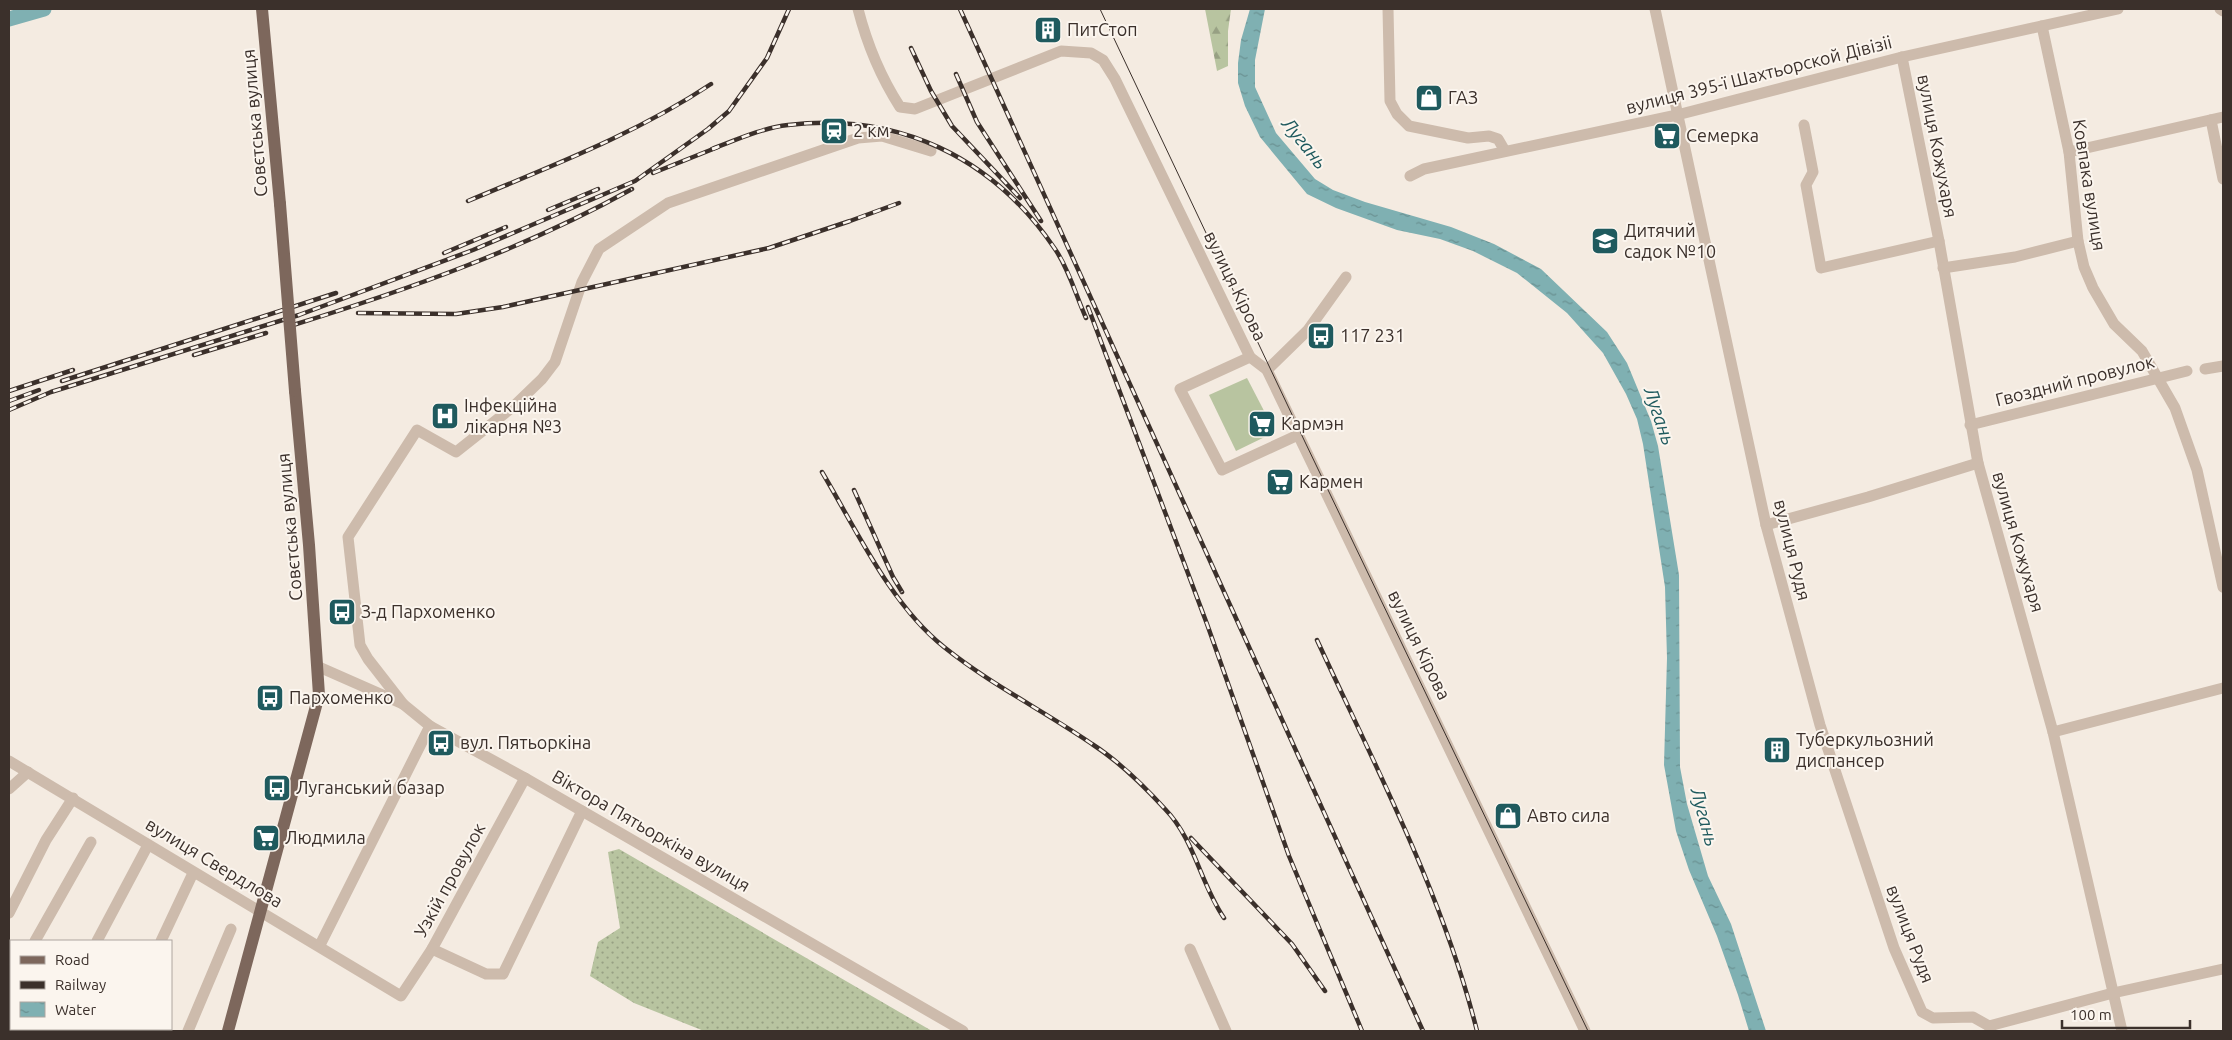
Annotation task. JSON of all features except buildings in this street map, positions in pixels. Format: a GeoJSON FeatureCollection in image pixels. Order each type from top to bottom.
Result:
{"type":"FeatureCollection","features":[{"type":"Feature","properties":{"kind":"main road","name":"Совєтська вулиця"},"geometry":{"type":"LineString","coordinates":[[228,1031],[262,912],[319,695],[319,667],[262,9]]}},
{"type":"Feature","properties":{"kind":"street","name":"вулиця Кірова"},"geometry":{"type":"LineString","coordinates":[[858,9],[866,40],[888,89],[900,107],[915,109],[1062,51],[1091,53],[1103,60],[1115,79],[1250,357],[1266,370],[1585,1031]]}},
{"type":"Feature","properties":{"kind":"street"},"geometry":{"type":"LineString","coordinates":[[1388,9],[1390,101],[1397,114],[1409,126],[1468,138],[1489,136],[1498,139],[1505,151]]}},
{"type":"Feature","properties":{"kind":"street","name":"вулиця Рудя"},"geometry":{"type":"LineString","coordinates":[[1656,9],[1677,116],[1766,525],[1820,725],[1894,948],[1922,1012],[1933,1018],[1973,1018],[1990,1029]]}},
{"type":"Feature","properties":{"kind":"street","name":"вулиця 395-ї Шахтьорской Дівізіі"},"geometry":{"type":"LineString","coordinates":[[1410,176],[1424,169],[1677,116],[1902,56],[2118,9]]}},
{"type":"Feature","properties":{"kind":"street","name":"Ковпака вулиця"},"geometry":{"type":"LineString","coordinates":[[2042,26],[2069,152],[2078,241],[2093,288],[2114,324],[2142,351],[2175,408],[2197,470],[2223,587]]}},
{"type":"Feature","properties":{"kind":"street","name":"вулиця Кожухаря"},"geometry":{"type":"LineString","coordinates":[[1902,56],[1939,241],[1978,463],[2052,732],[2122,1031]]}},
{"type":"Feature","properties":{"kind":"street"},"geometry":{"type":"LineString","coordinates":[[2069,152],[2223,117]]}},
{"type":"Feature","properties":{"kind":"street"},"geometry":{"type":"LineString","coordinates":[[2211,120],[2223,180]]}},
{"type":"Feature","properties":{"kind":"street"},"geometry":{"type":"LineString","coordinates":[[1804,124],[1813,172],[1806,185],[1821,268],[1939,241]]}},
{"type":"Feature","properties":{"kind":"street"},"geometry":{"type":"LineString","coordinates":[[403,704],[368,659],[360,645],[348,537],[417,430],[456,452],[514,406],[542,379],[555,362],[582,282],[599,249],[668,203],[858,138],[882,136],[931,151]]}},
{"type":"Feature","properties":{"kind":"street"},"geometry":{"type":"LineString","coordinates":[[1943,268],[2015,257],[2078,241]]}},
{"type":"Feature","properties":{"kind":"street"},"geometry":{"type":"LineString","coordinates":[[1266,370],[1308,330],[1346,277]]}},
{"type":"Feature","properties":{"kind":"street"},"geometry":{"type":"LineString","coordinates":[[1250,357],[1180,389],[1222,470],[1298,435]]}},
{"type":"Feature","properties":{"kind":"street"},"geometry":{"type":"LineString","coordinates":[[2205,369],[2223,366]]}},
{"type":"Feature","properties":{"kind":"street","name":"Гвоздний провулок"},"geometry":{"type":"LineString","coordinates":[[1970,425],[2187,371]]}},
{"type":"Feature","properties":{"kind":"street"},"geometry":{"type":"LineString","coordinates":[[1766,525],[1868,497],[1978,463]]}},
{"type":"Feature","properties":{"kind":"street","name":"Віктора Пятьоркіна вулиця"},"geometry":{"type":"LineString","coordinates":[[319,667],[403,704],[430,726],[525,778],[963,1031]]}},
{"type":"Feature","properties":{"kind":"street"},"geometry":{"type":"LineString","coordinates":[[2052,732],[2223,688]]}},
{"type":"Feature","properties":{"kind":"street"},"geometry":{"type":"LineString","coordinates":[[320,945],[430,726]]}},
{"type":"Feature","properties":{"kind":"street","name":"вулиця Свердлова"},"geometry":{"type":"LineString","coordinates":[[9,761],[194,873],[320,945],[401,996]]}},
{"type":"Feature","properties":{"kind":"street"},"geometry":{"type":"LineString","coordinates":[[9,789],[28,772]]}},
{"type":"Feature","properties":{"kind":"street","name":"Узкій провулок"},"geometry":{"type":"LineString","coordinates":[[401,996],[432,949],[525,778]]}},
{"type":"Feature","properties":{"kind":"street"},"geometry":{"type":"LineString","coordinates":[[9,913],[46,840],[73,798]]}},
{"type":"Feature","properties":{"kind":"street"},"geometry":{"type":"LineString","coordinates":[[432,949],[486,974],[503,974],[582,811]]}},
{"type":"Feature","properties":{"kind":"street"},"geometry":{"type":"LineString","coordinates":[[36,940],[91,842]]}},
{"type":"Feature","properties":{"kind":"street"},"geometry":{"type":"LineString","coordinates":[[98,940],[148,845]]}},
{"type":"Feature","properties":{"kind":"street"},"geometry":{"type":"LineString","coordinates":[[161,940],[194,873]]}},
{"type":"Feature","properties":{"kind":"street"},"geometry":{"type":"LineString","coordinates":[[188,1031],[230,929]]}},
{"type":"Feature","properties":{"kind":"street"},"geometry":{"type":"LineString","coordinates":[[1190,949],[1226,1031]]}},
{"type":"Feature","properties":{"kind":"street"},"geometry":{"type":"LineString","coordinates":[[1990,1029],[2112,992],[2223,969]]}},
{"type":"Feature","properties":{"kind":"green space"},"geometry":{"type":"Polygon","coordinates":[[[1205,9],[1231,9],[1228,31],[1228,66],[1217,71],[1205,9]]]}},
{"type":"Feature","properties":{"kind":"green space"},"geometry":{"type":"Polygon","coordinates":[[[1247,378],[1275,432],[1236,451],[1209,395],[1247,378]]]}},
{"type":"Feature","properties":{"kind":"green space"},"geometry":{"type":"Polygon","coordinates":[[[619,849],[932,1031],[704,1031],[634,1003],[590,976],[598,942],[620,928],[608,852],[619,849]]]}},
{"type":"Feature","properties":{"kind":"water"},"geometry":{"type":"Polygon","coordinates":[[[1250,9],[1265,9],[1255,60],[1255,87],[1276,133],[1315,179],[1333,190],[1365,202],[1451,227],[1494,244],[1541,269],[1607,332],[1627,363],[1651,421],[1658,446],[1679,575],[1680,767],[1687,804],[1708,876],[1731,924],[1766,1031],[1749,1031],[1717,936],[1689,870],[1676,831],[1664,765],[1667,658],[1665,587],[1643,444],[1637,419],[1626,394],[1603,353],[1567,313],[1517,273],[1473,251],[1440,239],[1397,230],[1336,208],[1307,194],[1260,137],[1245,106],[1238,83],[1238,63],[1241,40],[1250,9]]]}},
{"type":"Feature","properties":{"kind":"waterway"},"geometry":{"type":"LineString","coordinates":[[9,19],[44,9]]}},
{"type":"Feature","properties":{"kind":"tram line"},"geometry":{"type":"LineString","coordinates":[[1100,9],[1305,442],[1588,1031]]}},
{"type":"Feature","properties":{"kind":"railway"},"geometry":{"type":"LineString","coordinates":[[9,410],[51,392],[299,315],[473,250],[635,181],[708,129],[729,111],[767,58],[789,9]]}},
{"type":"Feature","properties":{"kind":"railway"},"geometry":{"type":"LineString","coordinates":[[960,9],[1423,1031]]}},
{"type":"Feature","properties":{"kind":"railway"},"geometry":{"type":"LineString","coordinates":[[911,48],[931,91],[952,126],[1020,198]]}},
{"type":"Feature","properties":{"kind":"railway"},"geometry":{"type":"LineString","coordinates":[[956,74],[977,122],[1041,221]]}},
{"type":"Feature","properties":{"kind":"railway"},"geometry":{"type":"LineString","coordinates":[[468,201],[623,134],[711,84]]}},
{"type":"Feature","properties":{"kind":"railway"},"geometry":{"type":"LineString","coordinates":[[712,149],[769,129],[788,125],[829,123],[867,126],[904,134],[939,148],[972,166],[1003,189],[1030,217],[1060,257],[1086,318]]}},
{"type":"Feature","properties":{"kind":"railway"},"geometry":{"type":"LineString","coordinates":[[653,173],[718,147]]}},
{"type":"Feature","properties":{"kind":"railway"},"geometry":{"type":"LineString","coordinates":[[548,210],[598,189]]}},
{"type":"Feature","properties":{"kind":"railway"},"geometry":{"type":"LineString","coordinates":[[290,326],[421,283],[507,249],[591,211],[632,189]]}},
{"type":"Feature","properties":{"kind":"railway"},"geometry":{"type":"LineString","coordinates":[[358,313],[456,314],[503,307],[769,248],[899,203]]}},
{"type":"Feature","properties":{"kind":"railway"},"geometry":{"type":"LineString","coordinates":[[444,253],[506,227]]}},
{"type":"Feature","properties":{"kind":"railway"},"geometry":{"type":"LineString","coordinates":[[62,381],[336,293]]}},
{"type":"Feature","properties":{"kind":"railway"},"geometry":{"type":"LineString","coordinates":[[1088,307],[1207,624],[1289,856],[1362,1031]]}},
{"type":"Feature","properties":{"kind":"railway"},"geometry":{"type":"LineString","coordinates":[[194,355],[266,333]]}},
{"type":"Feature","properties":{"kind":"railway"},"geometry":{"type":"LineString","coordinates":[[9,391],[73,370]]}},
{"type":"Feature","properties":{"kind":"railway"},"geometry":{"type":"LineString","coordinates":[[9,401],[39,390]]}},
{"type":"Feature","properties":{"kind":"railway"},"geometry":{"type":"LineString","coordinates":[[822,472],[876,565],[907,610],[925,630],[944,647],[980,673],[1102,751],[1140,783],[1165,809],[1184,834],[1209,891],[1224,918]]}},
{"type":"Feature","properties":{"kind":"railway"},"geometry":{"type":"LineString","coordinates":[[854,490],[893,577],[902,592]]}},
{"type":"Feature","properties":{"kind":"railway"},"geometry":{"type":"LineString","coordinates":[[1317,640],[1385,784],[1427,881],[1463,980],[1477,1031]]}},
{"type":"Feature","properties":{"kind":"railway"},"geometry":{"type":"LineString","coordinates":[[1191,838],[1292,944],[1325,991]]}},
{"type":"Feature","properties":{"kind":"place","name":"ПитСтоп"},"geometry":{"type":"Point","coordinates":[1048,30]}},
{"type":"Feature","properties":{"kind":"place","name":"ГАЗ"},"geometry":{"type":"Point","coordinates":[1429,98]}},
{"type":"Feature","properties":{"kind":"place","name":"2 км"},"geometry":{"type":"Point","coordinates":[834,131]}},
{"type":"Feature","properties":{"kind":"place","name":"Семерка"},"geometry":{"type":"Point","coordinates":[1667,136]}},
{"type":"Feature","properties":{"kind":"place","name":"Дитячий садок №10"},"geometry":{"type":"Point","coordinates":[1605,241]}},
{"type":"Feature","properties":{"kind":"place","name":"117 231"},"geometry":{"type":"Point","coordinates":[1321,336]}},
{"type":"Feature","properties":{"kind":"place","name":"Інфекційна лікарня №3"},"geometry":{"type":"Point","coordinates":[445,416]}},
{"type":"Feature","properties":{"kind":"place","name":"Кармэн"},"geometry":{"type":"Point","coordinates":[1262,424]}},
{"type":"Feature","properties":{"kind":"place","name":"Кармен"},"geometry":{"type":"Point","coordinates":[1280,482]}},
{"type":"Feature","properties":{"kind":"place","name":"З-д Пархоменко"},"geometry":{"type":"Point","coordinates":[342,612]}},
{"type":"Feature","properties":{"kind":"place","name":"Пархоменко"},"geometry":{"type":"Point","coordinates":[270,698]}},
{"type":"Feature","properties":{"kind":"place","name":"вул. Пятьоркіна"},"geometry":{"type":"Point","coordinates":[441,743]}},
{"type":"Feature","properties":{"kind":"place","name":"Туберкульозний диспансер"},"geometry":{"type":"Point","coordinates":[1777,750]}},
{"type":"Feature","properties":{"kind":"place","name":"Луганський базар"},"geometry":{"type":"Point","coordinates":[277,788]}},
{"type":"Feature","properties":{"kind":"place","name":"Авто сила"},"geometry":{"type":"Point","coordinates":[1508,816]}},
{"type":"Feature","properties":{"kind":"place","name":"Людмила"},"geometry":{"type":"Point","coordinates":[266,838]}},
{"type":"Feature","properties":{"kind":"water label","name":"Лугань"},"geometry":{"type":"Point","coordinates":[1305,143]}},
{"type":"Feature","properties":{"kind":"water label","name":"Лугань"},"geometry":{"type":"Point","coordinates":[1660,416]}},
{"type":"Feature","properties":{"kind":"water label","name":"Лугань"},"geometry":{"type":"Point","coordinates":[1705,817]}}]}
